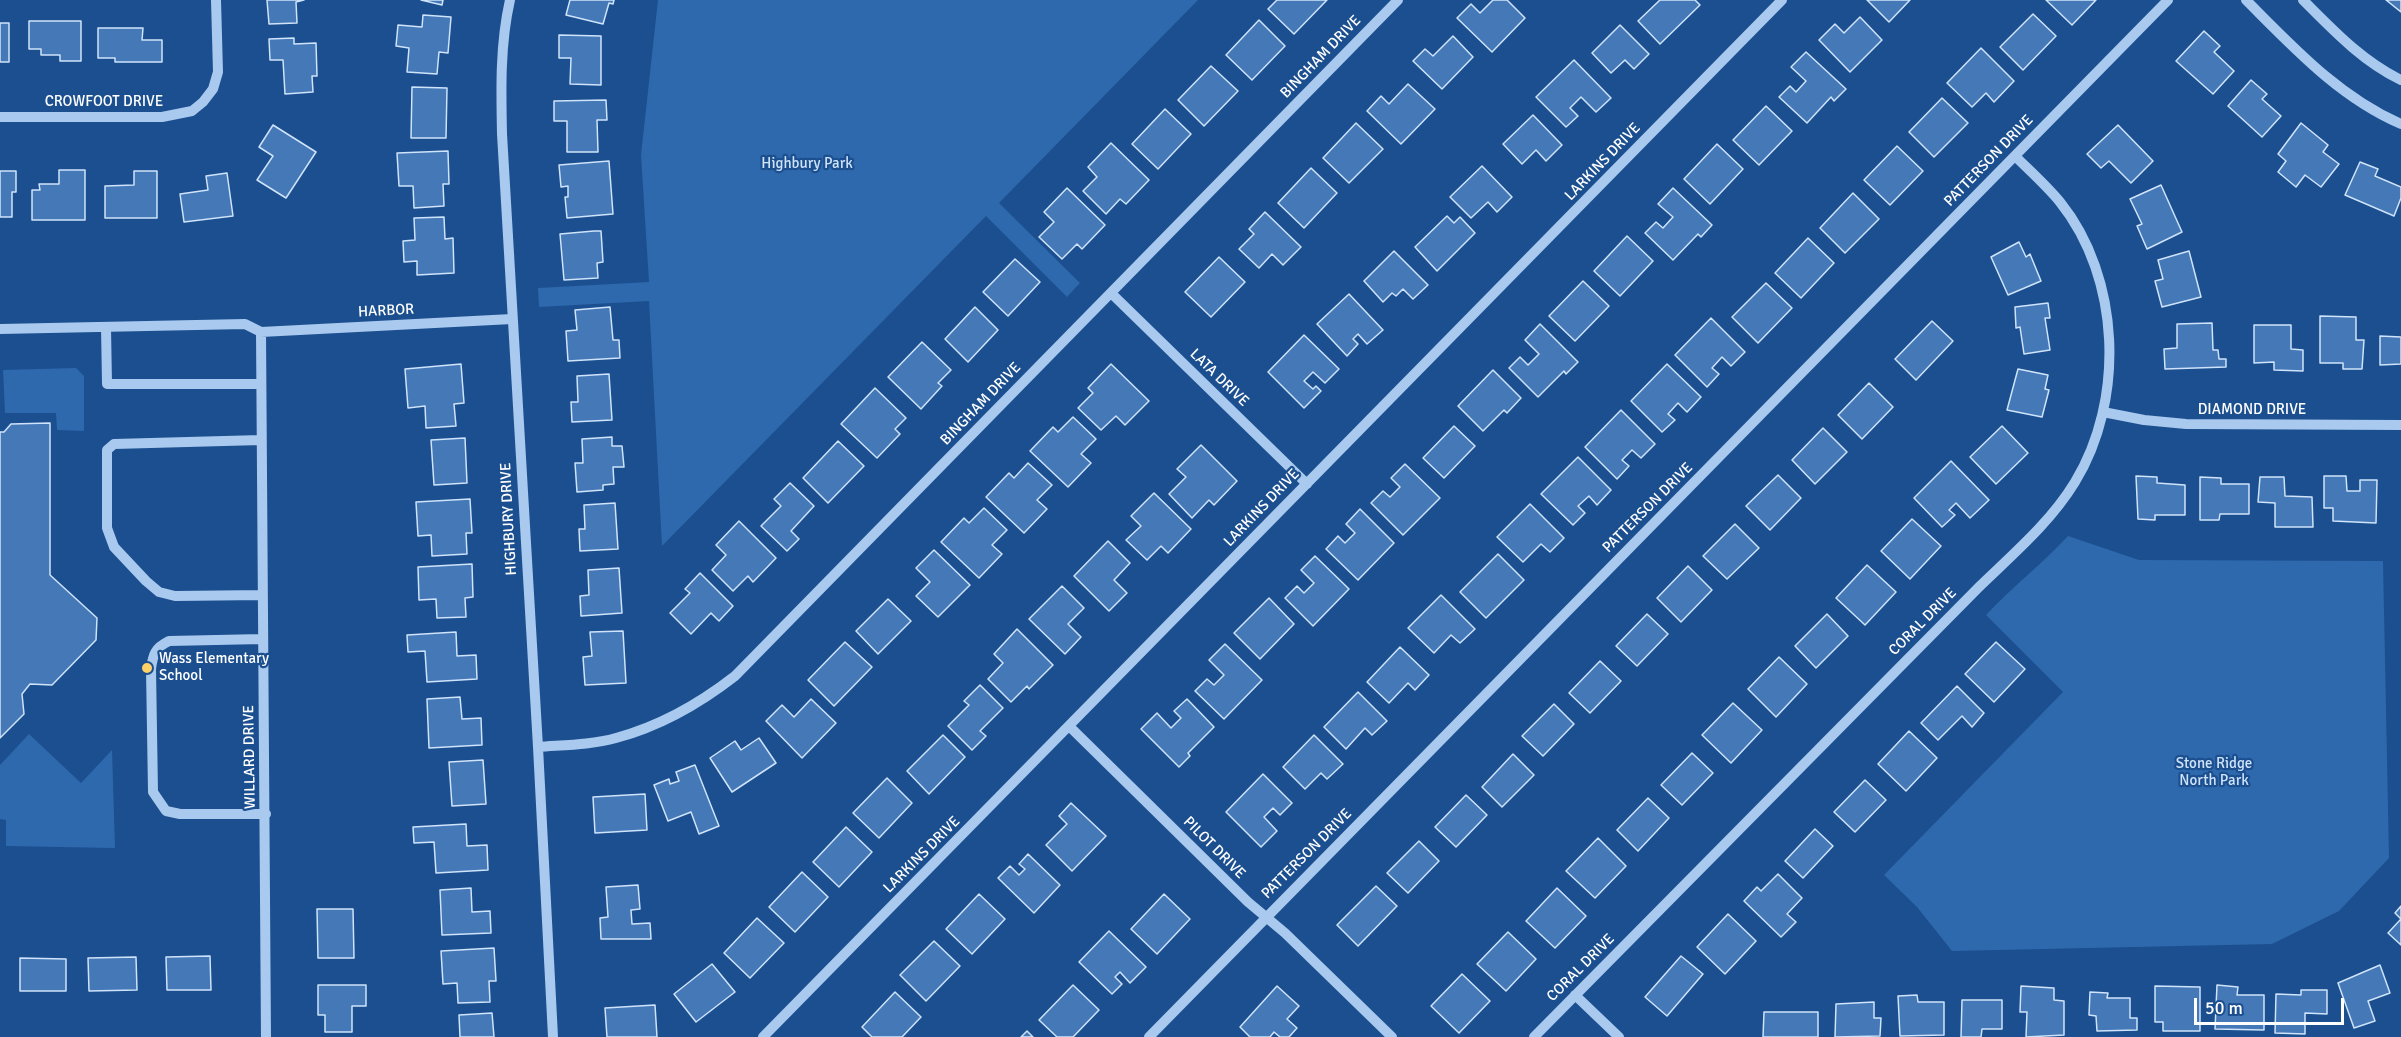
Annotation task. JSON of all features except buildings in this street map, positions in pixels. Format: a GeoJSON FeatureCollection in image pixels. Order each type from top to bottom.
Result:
{"type":"FeatureCollection","features":[{"type":"Feature","properties":{"kind":"street","name":"CROWFOOT DRIVE"},"geometry":{"type":"LineString","coordinates":[[0,117],[162,117],[192,111],[203,102],[213,88],[218,72],[216,0]]}},
{"type":"Feature","properties":{"kind":"street","name":"HIGHBURY DRIVE"},"geometry":{"type":"LineString","coordinates":[[510,0],[503,44],[501,98],[553,1037]]}},
{"type":"Feature","properties":{"kind":"street","name":"BINGHAM DRIVE"},"geometry":{"type":"LineString","coordinates":[[538,747],[616,738],[690,709],[735,676],[1398,0]]}},
{"type":"Feature","properties":{"kind":"street","name":"LARKINS DRIVE"},"geometry":{"type":"LineString","coordinates":[[763,1037],[1782,0]]}},
{"type":"Feature","properties":{"kind":"street","name":"PATTERSON DRIVE"},"geometry":{"type":"LineString","coordinates":[[1149,1037],[2168,0]]}},
{"type":"Feature","properties":{"kind":"street"},"geometry":{"type":"LineString","coordinates":[[2246,0],[2294,48],[2341,90],[2363,106],[2401,124]]}},
{"type":"Feature","properties":{"kind":"street"},"geometry":{"type":"LineString","coordinates":[[2303,0],[2364,57],[2383,71],[2401,80]]}},
{"type":"Feature","properties":{"kind":"street","name":"CORAL DRIVE"},"geometry":{"type":"LineString","coordinates":[[1534,1037],[1979,586],[2039,529],[2075,481],[2092,448],[2103,412],[2110,378],[2108,323],[2088,250],[2061,203],[2015,156]]}},
{"type":"Feature","properties":{"kind":"street","name":"LATA DRIVE"},"geometry":{"type":"LineString","coordinates":[[1111,293],[1307,484]]}},
{"type":"Feature","properties":{"kind":"street","name":"HARBOR"},"geometry":{"type":"LineString","coordinates":[[0,329],[245,324],[261,332],[512,319]]}},
{"type":"Feature","properties":{"kind":"street"},"geometry":{"type":"LineString","coordinates":[[106,327],[107,384],[261,384]]}},
{"type":"Feature","properties":{"kind":"street","name":"WILLARD DRIVE"},"geometry":{"type":"LineString","coordinates":[[261,332],[266,1037]]}},
{"type":"Feature","properties":{"kind":"street","name":"DIAMOND DRIVE"},"geometry":{"type":"LineString","coordinates":[[2103,412],[2144,420],[2186,424],[2401,425]]}},
{"type":"Feature","properties":{"kind":"street"},"geometry":{"type":"LineString","coordinates":[[261,440],[114,444],[107,450],[106,457],[106,517],[107,528],[114,547],[130,566],[159,592],[175,596],[262,596]]}},
{"type":"Feature","properties":{"kind":"street"},"geometry":{"type":"LineString","coordinates":[[263,639],[169,641],[158,646],[152,656],[151,669],[153,792],[166,811],[180,814],[266,814]]}},
{"type":"Feature","properties":{"kind":"street","name":"PILOT DRIVE"},"geometry":{"type":"LineString","coordinates":[[1070,726],[1266,918],[1285,933],[1392,1037]]}},
{"type":"Feature","properties":{"kind":"street"},"geometry":{"type":"LineString","coordinates":[[1575,995],[1619,1037]]}},
{"type":"Feature","properties":{"kind":"green space","name":"Highbury Park"},"geometry":{"type":"Polygon","coordinates":[[[658,0],[1198,0],[999,203],[1080,283],[1067,297],[986,216],[662,546],[649,301],[539,307],[538,288],[649,282],[641,155],[658,0]]]}},
{"type":"Feature","properties":{"kind":"green space"},"geometry":{"type":"Polygon","coordinates":[[[76,368],[84,376],[84,431],[57,430],[56,413],[5,413],[3,370],[76,368]]]}},
{"type":"Feature","properties":{"kind":"green space","name":"Stone Ridge North Park"},"geometry":{"type":"Polygon","coordinates":[[[2068,536],[2139,560],[2383,561],[2389,858],[2339,911],[2272,944],[1952,951],[1917,907],[1884,875],[2063,692],[1986,615],[2068,536]]]}},
{"type":"Feature","properties":{"kind":"green space"},"geometry":{"type":"Polygon","coordinates":[[[29,734],[81,783],[112,750],[115,848],[6,846],[6,820],[0,819],[0,765],[29,734]]]}},
{"type":"Feature","properties":{"kind":"place","name":"Wass Elementary School"},"geometry":{"type":"Point","coordinates":[147,668]}}]}
